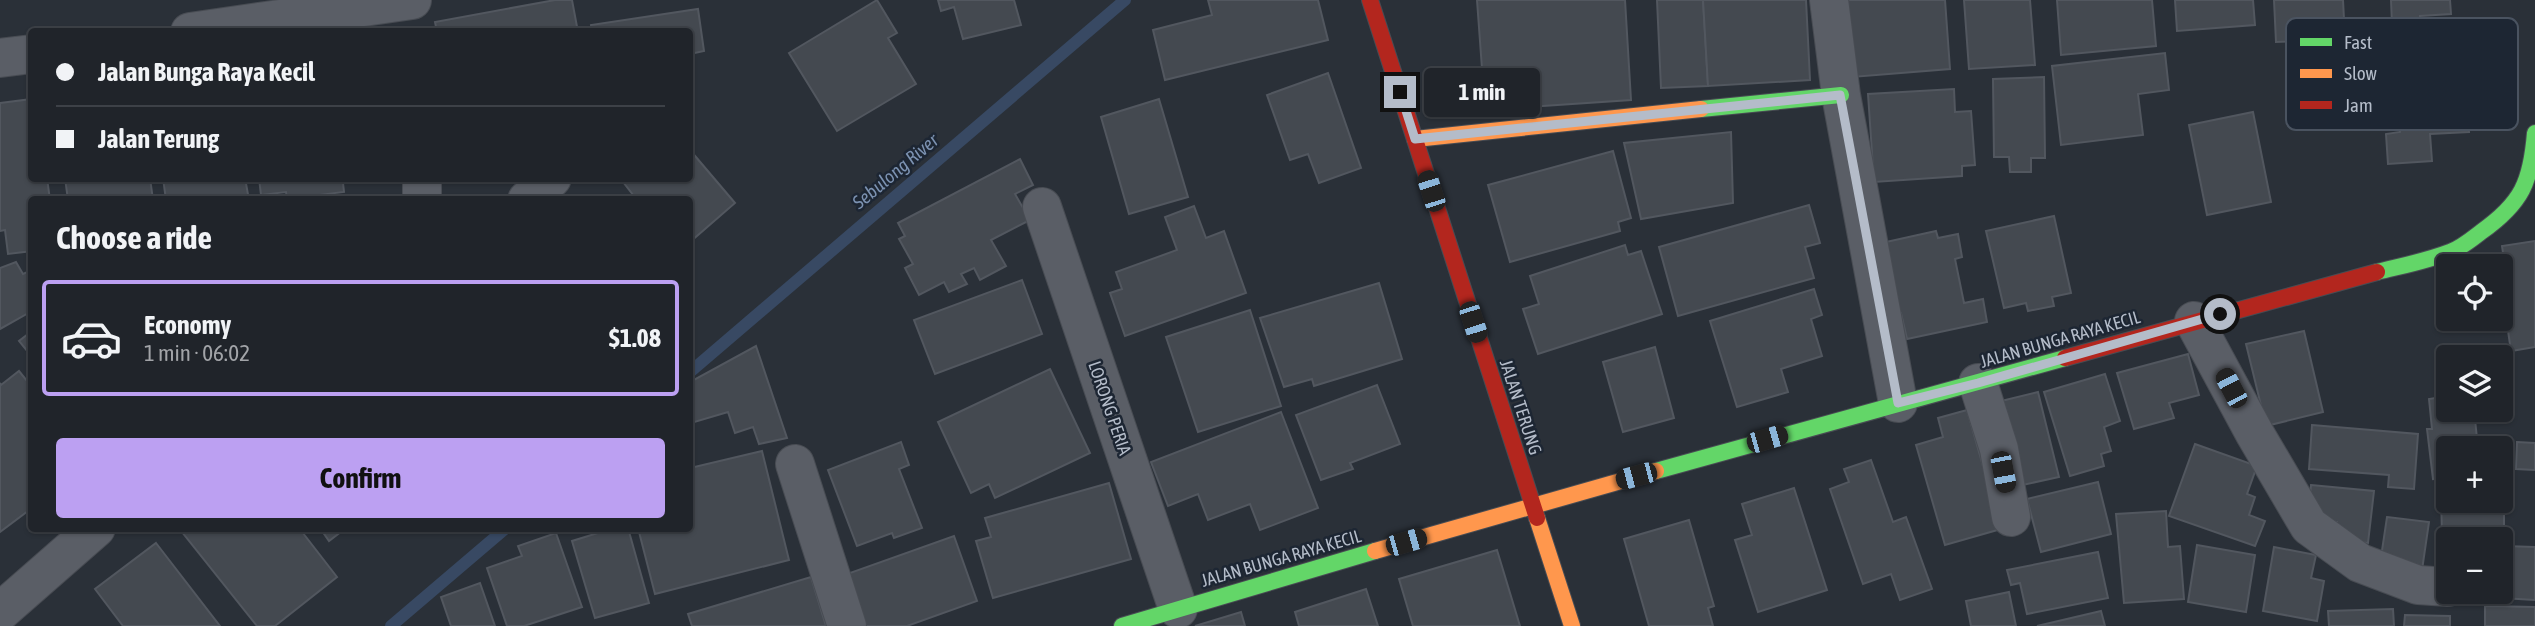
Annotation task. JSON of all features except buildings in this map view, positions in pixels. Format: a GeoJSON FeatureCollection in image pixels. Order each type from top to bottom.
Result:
{"type":"FeatureCollection","features":[{"type":"Feature","properties":{"kind":"street","name":"JALAN TERUNG"},"geometry":{"type":"LineString","coordinates":[[1370,0],[1532,505]]}},
{"type":"Feature","properties":{"kind":"street"},"geometry":{"type":"LineString","coordinates":[[1829,0],[1840,95],[1898,403]]}},
{"type":"Feature","properties":{"kind":"street"},"geometry":{"type":"LineString","coordinates":[[231,28],[406,11]]}},
{"type":"Feature","properties":{"kind":"street"},"geometry":{"type":"LineString","coordinates":[[0,58],[28,54]]}},
{"type":"Feature","properties":{"kind":"street"},"geometry":{"type":"LineString","coordinates":[[1415,139],[1840,95]]}},
{"type":"Feature","properties":{"kind":"street","name":"JALAN BUNGA RAYA KECIL"},"geometry":{"type":"LineString","coordinates":[[1122,626],[1532,505],[2451,252],[2487,229],[2518,200],[2532,168],[2535,134]]}},
{"type":"Feature","properties":{"kind":"street"},"geometry":{"type":"LineString","coordinates":[[532,196],[547,182]]}},
{"type":"Feature","properties":{"kind":"street","name":"LORONG PERIA"},"geometry":{"type":"LineString","coordinates":[[1042,207],[1178,608]]}},
{"type":"Feature","properties":{"kind":"street"},"geometry":{"type":"LineString","coordinates":[[2194,321],[2309,526],[2360,563],[2418,585],[2436,586]]}},
{"type":"Feature","properties":{"kind":"street"},"geometry":{"type":"LineString","coordinates":[[1978,383],[1999,449],[2011,517]]}},
{"type":"Feature","properties":{"kind":"street"},"geometry":{"type":"LineString","coordinates":[[795,464],[847,626]]}},
{"type":"Feature","properties":{"kind":"street"},"geometry":{"type":"LineString","coordinates":[[1532,505],[1572,626]]}},
{"type":"Feature","properties":{"kind":"street"},"geometry":{"type":"LineString","coordinates":[[0,612],[91,532]]}},
{"type":"Feature","properties":{"kind":"waterway","name":"Sebulong River"},"geometry":{"type":"LineString","coordinates":[[693,369],[1125,0]]}},
{"type":"Feature","properties":{"kind":"waterway","name":"Sebulong River"},"geometry":{"type":"LineString","coordinates":[[391,626],[501,532]]}},
{"type":"Feature","properties":{"kind":"traffic: fast"},"geometry":{"type":"LineString","coordinates":[[1701,109],[1841,95]]}},
{"type":"Feature","properties":{"kind":"traffic: fast"},"geometry":{"type":"LineString","coordinates":[[2377,272],[2454,250],[2495,221],[2522,190],[2531,165],[2535,133]]}},
{"type":"Feature","properties":{"kind":"traffic: fast"},"geometry":{"type":"LineString","coordinates":[[1656,471],[2065,358]]}},
{"type":"Feature","properties":{"kind":"traffic: fast"},"geometry":{"type":"LineString","coordinates":[[1122,626],[1375,551]]}},
{"type":"Feature","properties":{"kind":"traffic: slow"},"geometry":{"type":"LineString","coordinates":[[1415,139],[1701,109]]}},
{"type":"Feature","properties":{"kind":"traffic: slow"},"geometry":{"type":"LineString","coordinates":[[1375,551],[1656,471]]}},
{"type":"Feature","properties":{"kind":"traffic: slow"},"geometry":{"type":"LineString","coordinates":[[1537,518],[1572,626]]}},
{"type":"Feature","properties":{"kind":"traffic: jam"},"geometry":{"type":"LineString","coordinates":[[1370,0],[1537,518]]}},
{"type":"Feature","properties":{"kind":"traffic: jam"},"geometry":{"type":"LineString","coordinates":[[2065,358],[2377,272]]}},
{"type":"Feature","properties":{"kind":"route"},"geometry":{"type":"LineString","coordinates":[[1400,92],[1415,139],[1840,95],[1898,403],[2220,314]]}}]}
